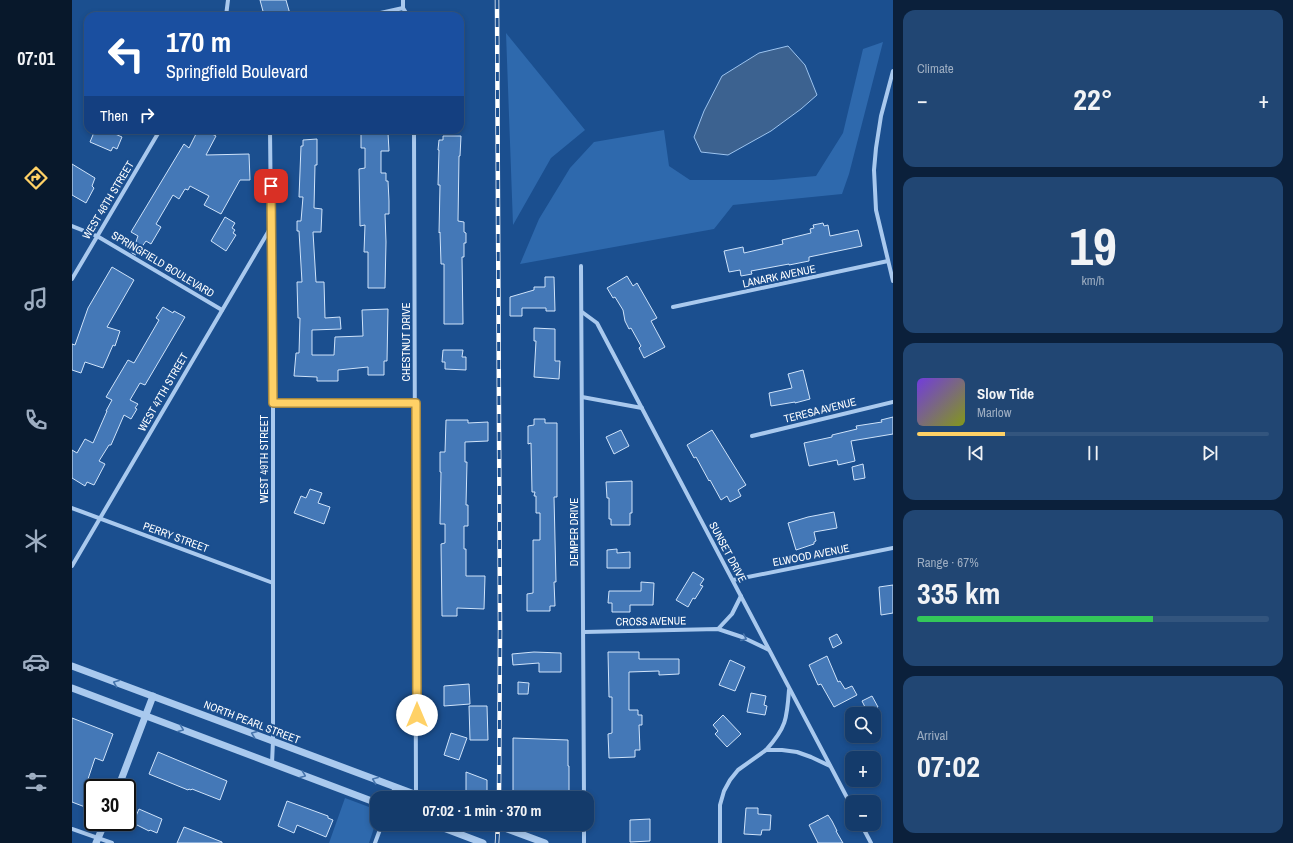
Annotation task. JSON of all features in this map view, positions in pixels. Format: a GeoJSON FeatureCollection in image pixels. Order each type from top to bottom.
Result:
{"type":"FeatureCollection","features":[{"type":"Feature","properties":{"kind":"street"},"geometry":{"type":"LineString","coordinates":[[226,12],[227,0]]}},
{"type":"Feature","properties":{"kind":"street"},"geometry":{"type":"LineString","coordinates":[[403,0],[403,8],[406,12]]}},
{"type":"Feature","properties":{"kind":"street"},"geometry":{"type":"LineString","coordinates":[[385,12],[403,8]]}},
{"type":"Feature","properties":{"kind":"street"},"geometry":{"type":"LineString","coordinates":[[893,71],[881,116],[874,170],[876,210],[893,281]]}},
{"type":"Feature","properties":{"kind":"street","name":"WEST 46TH STREET"},"geometry":{"type":"LineString","coordinates":[[72,279],[158,134]]}},
{"type":"Feature","properties":{"kind":"street","name":"WEST 49TH STREET"},"geometry":{"type":"LineString","coordinates":[[270,134],[273,403],[274,742],[272,763]]}},
{"type":"Feature","properties":{"kind":"street","name":"CHESTNUT DRIVE"},"geometry":{"type":"LineString","coordinates":[[414,134],[416,791]]}},
{"type":"Feature","properties":{"kind":"street","name":"SPRINGFIELD BOULEVARD"},"geometry":{"type":"LineString","coordinates":[[72,226],[97,236],[222,310]]}},
{"type":"Feature","properties":{"kind":"street","name":"WEST 47TH STREET"},"geometry":{"type":"LineString","coordinates":[[72,566],[271,227]]}},
{"type":"Feature","properties":{"kind":"street","name":"LANARK AVENUE"},"geometry":{"type":"LineString","coordinates":[[672,307],[888,261]]}},
{"type":"Feature","properties":{"kind":"street","name":"DEMPER DRIVE"},"geometry":{"type":"LineString","coordinates":[[581,266],[584,791]]}},
{"type":"Feature","properties":{"kind":"street","name":"SUNSET DRIVE"},"geometry":{"type":"LineString","coordinates":[[582,312],[598,323],[846,795]]}},
{"type":"Feature","properties":{"kind":"street"},"geometry":{"type":"LineString","coordinates":[[582,397],[642,408]]}},
{"type":"Feature","properties":{"kind":"street","name":"TERESA AVENUE"},"geometry":{"type":"LineString","coordinates":[[752,436],[893,402]]}},
{"type":"Feature","properties":{"kind":"street"},"geometry":{"type":"LineString","coordinates":[[273,403],[416,403]]}},
{"type":"Feature","properties":{"kind":"street","name":"PERRY STREET"},"geometry":{"type":"LineString","coordinates":[[72,508],[273,583]]}},
{"type":"Feature","properties":{"kind":"street","name":"ELWOOD AVENUE"},"geometry":{"type":"LineString","coordinates":[[733,580],[893,548]]}},
{"type":"Feature","properties":{"kind":"street"},"geometry":{"type":"LineString","coordinates":[[718,629],[732,614],[741,596]]}},
{"type":"Feature","properties":{"kind":"street","name":"CROSS AVENUE"},"geometry":{"type":"LineString","coordinates":[[584,632],[718,629],[742,637],[769,651]]}},
{"type":"Feature","properties":{"kind":"street","name":"NORTH PEARL STREET"},"geometry":{"type":"LineString","coordinates":[[72,666],[406,791]]}},
{"type":"Feature","properties":{"kind":"street"},"geometry":{"type":"LineString","coordinates":[[72,688],[370,800]]}},
{"type":"Feature","properties":{"kind":"street"},"geometry":{"type":"LineString","coordinates":[[720,843],[720,805],[724,791],[738,770],[766,750],[778,737],[784,725],[787,712],[789,689]]}},
{"type":"Feature","properties":{"kind":"street"},"geometry":{"type":"LineString","coordinates":[[121,779],[152,696]]}},
{"type":"Feature","properties":{"kind":"street"},"geometry":{"type":"LineString","coordinates":[[766,750],[797,752],[830,766]]}},
{"type":"Feature","properties":{"kind":"street"},"geometry":{"type":"LineString","coordinates":[[394,791],[395,787]]}},
{"type":"Feature","properties":{"kind":"street"},"geometry":{"type":"LineString","coordinates":[[72,829],[97,840],[112,843]]}},
{"type":"Feature","properties":{"kind":"street"},"geometry":{"type":"LineString","coordinates":[[375,843],[379,831]]}},
{"type":"Feature","properties":{"kind":"street"},"geometry":{"type":"LineString","coordinates":[[451,831],[483,843]]}},
{"type":"Feature","properties":{"kind":"street"},"geometry":{"type":"LineString","coordinates":[[513,831],[545,843]]}},
{"type":"Feature","properties":{"kind":"street"},"geometry":{"type":"LineString","coordinates":[[584,831],[584,843]]}},
{"type":"Feature","properties":{"kind":"street"},"geometry":{"type":"LineString","coordinates":[[865,831],[871,843]]}},
{"type":"Feature","properties":{"kind":"shaded area"},"geometry":{"type":"Polygon","coordinates":[[[506,33],[585,130],[551,158],[513,225],[506,33]]]}},
{"type":"Feature","properties":{"kind":"shaded area"},"geometry":{"type":"Polygon","coordinates":[[[883,42],[849,174],[842,194],[733,205],[714,229],[520,264],[539,219],[570,168],[594,142],[664,130],[669,166],[690,180],[773,180],[816,176],[843,133],[863,49],[883,42]]]}},
{"type":"Feature","properties":{"kind":"shaded area"},"geometry":{"type":"Polygon","coordinates":[[[788,46],[805,65],[817,95],[771,131],[728,155],[701,152],[694,137],[704,111],[722,76],[759,53],[788,46]]]}},
{"type":"Feature","properties":{"kind":"shaded area"},"geometry":{"type":"Polygon","coordinates":[[[345,798],[370,807],[370,831],[373,831],[369,843],[329,843],[345,798]]]}},
{"type":"Feature","properties":{"kind":"building"},"geometry":{"type":"Polygon","coordinates":[[[260,0],[286,0],[289,12],[263,12],[260,0]]]}},
{"type":"Feature","properties":{"kind":"building"},"geometry":{"type":"Polygon","coordinates":[[[93,134],[115,134],[122,137],[117,149],[113,147],[111,151],[90,142],[93,134]]]}},
{"type":"Feature","properties":{"kind":"building"},"geometry":{"type":"Polygon","coordinates":[[[196,134],[212,134],[216,136],[206,155],[249,154],[250,180],[240,180],[221,214],[204,205],[209,196],[190,186],[188,190],[185,189],[179,199],[173,195],[156,224],[161,227],[151,244],[146,241],[136,255],[132,253],[138,236],[131,232],[184,144],[189,148],[196,134]]]}},
{"type":"Feature","properties":{"kind":"building"},"geometry":{"type":"Polygon","coordinates":[[[361,134],[388,134],[389,151],[381,151],[381,173],[386,173],[389,201],[389,214],[385,214],[385,288],[368,288],[368,252],[364,252],[365,225],[360,226],[359,169],[365,168],[365,148],[361,148],[361,134]]]}},
{"type":"Feature","properties":{"kind":"building"},"geometry":{"type":"Polygon","coordinates":[[[443,136],[461,136],[459,156],[458,221],[464,222],[464,232],[466,233],[464,257],[462,257],[463,324],[444,324],[444,264],[441,264],[440,232],[439,233],[440,185],[438,185],[439,140],[443,140],[443,136]]]}},
{"type":"Feature","properties":{"kind":"building"},"geometry":{"type":"Polygon","coordinates":[[[317,139],[314,208],[322,209],[321,232],[313,232],[316,282],[324,282],[325,318],[340,317],[341,329],[312,330],[312,355],[334,355],[335,337],[363,336],[362,310],[388,309],[387,361],[384,361],[384,375],[368,375],[368,367],[338,370],[338,381],[317,381],[317,377],[294,376],[296,353],[299,353],[300,318],[298,318],[297,282],[302,282],[299,231],[297,231],[297,221],[301,221],[303,197],[299,197],[301,146],[303,146],[303,140],[317,139]]]}},
{"type":"Feature","properties":{"kind":"building"},"geometry":{"type":"Polygon","coordinates":[[[72,164],[95,178],[92,186],[94,188],[86,203],[72,195],[72,164]]]}},
{"type":"Feature","properties":{"kind":"building"},"geometry":{"type":"Polygon","coordinates":[[[225,217],[235,223],[232,228],[235,230],[233,233],[236,235],[226,251],[211,241],[225,217]]]}},
{"type":"Feature","properties":{"kind":"building"},"geometry":{"type":"Polygon","coordinates":[[[823,223],[824,226],[828,225],[830,236],[858,230],[862,246],[809,257],[809,261],[751,271],[752,274],[741,276],[740,270],[729,272],[724,251],[743,247],[744,253],[783,244],[782,240],[811,233],[810,229],[814,228],[813,225],[823,223]]]}},
{"type":"Feature","properties":{"kind":"building"},"geometry":{"type":"Polygon","coordinates":[[[112,267],[134,280],[107,327],[120,331],[115,346],[113,345],[103,368],[85,362],[81,373],[72,370],[72,344],[75,345],[88,308],[112,267]]]}},
{"type":"Feature","properties":{"kind":"building"},"geometry":{"type":"Polygon","coordinates":[[[627,276],[633,286],[637,283],[657,318],[651,321],[665,347],[644,358],[639,348],[641,346],[631,328],[629,329],[625,321],[623,310],[607,288],[627,276]]]}},
{"type":"Feature","properties":{"kind":"building"},"geometry":{"type":"Polygon","coordinates":[[[545,277],[554,277],[555,311],[546,311],[546,308],[522,308],[522,316],[510,316],[510,297],[534,290],[534,287],[545,287],[545,277]]]}},
{"type":"Feature","properties":{"kind":"building"},"geometry":{"type":"Polygon","coordinates":[[[163,307],[173,313],[174,311],[185,317],[145,385],[140,383],[130,400],[138,404],[135,408],[137,409],[131,419],[124,415],[111,445],[109,445],[99,461],[105,464],[94,485],[87,482],[85,486],[72,478],[72,450],[77,453],[85,439],[93,443],[112,400],[106,397],[128,360],[134,363],[159,320],[156,318],[163,307]]]}},
{"type":"Feature","properties":{"kind":"building"},"geometry":{"type":"Polygon","coordinates":[[[534,328],[555,329],[555,361],[560,361],[559,379],[534,377],[536,341],[534,341],[534,328]]]}},
{"type":"Feature","properties":{"kind":"building"},"geometry":{"type":"Polygon","coordinates":[[[443,350],[463,350],[462,357],[466,357],[466,370],[445,369],[445,362],[442,362],[443,350]]]}},
{"type":"Feature","properties":{"kind":"building"},"geometry":{"type":"Polygon","coordinates":[[[803,370],[810,399],[795,403],[771,406],[769,393],[792,388],[788,374],[803,370]]]}},
{"type":"Feature","properties":{"kind":"building"},"geometry":{"type":"Polygon","coordinates":[[[893,417],[893,434],[851,441],[855,461],[838,465],[837,460],[809,466],[804,443],[832,437],[832,435],[857,429],[856,426],[882,422],[881,420],[893,417]]]}},
{"type":"Feature","properties":{"kind":"building"},"geometry":{"type":"Polygon","coordinates":[[[534,419],[545,419],[545,423],[557,423],[557,497],[554,497],[556,582],[554,582],[555,606],[550,606],[550,611],[527,611],[527,594],[533,593],[533,540],[540,540],[540,513],[536,513],[536,496],[534,496],[535,492],[532,492],[531,443],[528,444],[528,426],[534,425],[534,419]]]}},
{"type":"Feature","properties":{"kind":"building"},"geometry":{"type":"Polygon","coordinates":[[[446,420],[468,420],[468,423],[488,422],[488,441],[465,442],[465,462],[467,462],[466,505],[468,505],[468,526],[464,526],[466,576],[485,576],[484,609],[457,608],[457,616],[442,616],[441,544],[445,543],[445,524],[440,524],[440,452],[445,452],[446,420]]]}},
{"type":"Feature","properties":{"kind":"building"},"geometry":{"type":"Polygon","coordinates":[[[621,430],[629,446],[614,454],[606,437],[621,430]]]}},
{"type":"Feature","properties":{"kind":"building"},"geometry":{"type":"Polygon","coordinates":[[[712,430],[746,485],[738,490],[741,496],[730,502],[727,496],[721,500],[696,457],[694,458],[687,445],[712,430]]]}},
{"type":"Feature","properties":{"kind":"building"},"geometry":{"type":"Polygon","coordinates":[[[863,464],[865,478],[854,480],[852,467],[863,464]]]}},
{"type":"Feature","properties":{"kind":"building"},"geometry":{"type":"Polygon","coordinates":[[[632,481],[632,513],[630,513],[630,525],[611,525],[611,519],[609,519],[609,498],[607,498],[606,482],[632,481]]]}},
{"type":"Feature","properties":{"kind":"building"},"geometry":{"type":"Polygon","coordinates":[[[310,489],[322,493],[318,503],[330,507],[324,524],[294,513],[301,496],[306,498],[310,489]]]}},
{"type":"Feature","properties":{"kind":"building"},"geometry":{"type":"Polygon","coordinates":[[[834,512],[837,528],[814,532],[816,541],[814,544],[796,550],[788,523],[834,512]]]}},
{"type":"Feature","properties":{"kind":"building"},"geometry":{"type":"Polygon","coordinates":[[[617,549],[617,553],[630,552],[630,568],[607,568],[607,550],[617,549]]]}},
{"type":"Feature","properties":{"kind":"building"},"geometry":{"type":"Polygon","coordinates":[[[693,572],[704,579],[700,585],[703,586],[688,607],[676,600],[693,572]]]}},
{"type":"Feature","properties":{"kind":"building"},"geometry":{"type":"Polygon","coordinates":[[[641,582],[654,583],[653,605],[630,605],[630,612],[612,612],[612,603],[608,603],[609,591],[641,591],[641,582]]]}},
{"type":"Feature","properties":{"kind":"building"},"geometry":{"type":"Polygon","coordinates":[[[893,585],[893,613],[881,615],[879,587],[893,585]]]}},
{"type":"Feature","properties":{"kind":"building"},"geometry":{"type":"Polygon","coordinates":[[[837,634],[842,643],[833,648],[829,638],[837,634]]]}},
{"type":"Feature","properties":{"kind":"building"},"geometry":{"type":"Polygon","coordinates":[[[534,652],[561,653],[561,672],[539,672],[539,663],[513,665],[512,654],[534,652]]]}},
{"type":"Feature","properties":{"kind":"building"},"geometry":{"type":"Polygon","coordinates":[[[608,652],[639,652],[639,659],[679,659],[679,674],[659,675],[659,671],[629,672],[629,710],[638,710],[638,715],[642,715],[642,725],[639,725],[640,750],[635,750],[635,757],[609,758],[608,734],[612,733],[612,697],[609,697],[608,652]]]}},
{"type":"Feature","properties":{"kind":"building"},"geometry":{"type":"Polygon","coordinates":[[[827,656],[838,682],[840,681],[845,689],[852,686],[857,695],[834,707],[821,684],[818,685],[809,665],[827,656]]]}},
{"type":"Feature","properties":{"kind":"building"},"geometry":{"type":"Polygon","coordinates":[[[730,660],[745,667],[735,691],[719,685],[730,660]]]}},
{"type":"Feature","properties":{"kind":"building"},"geometry":{"type":"Polygon","coordinates":[[[518,682],[529,683],[528,694],[518,694],[518,682]]]}},
{"type":"Feature","properties":{"kind":"building"},"geometry":{"type":"Polygon","coordinates":[[[469,684],[470,704],[444,706],[444,686],[469,684]]]}},
{"type":"Feature","properties":{"kind":"building"},"geometry":{"type":"Polygon","coordinates":[[[751,693],[766,696],[764,705],[767,706],[765,715],[747,712],[751,693]]]}},
{"type":"Feature","properties":{"kind":"building"},"geometry":{"type":"Polygon","coordinates":[[[872,696],[878,707],[865,707],[862,701],[872,696]]]}},
{"type":"Feature","properties":{"kind":"building"},"geometry":{"type":"Polygon","coordinates":[[[469,706],[487,706],[488,740],[470,740],[469,706]]]}},
{"type":"Feature","properties":{"kind":"building"},"geometry":{"type":"Polygon","coordinates":[[[723,715],[741,734],[727,747],[715,734],[718,731],[713,725],[723,715]]]}},
{"type":"Feature","properties":{"kind":"building"},"geometry":{"type":"Polygon","coordinates":[[[72,718],[113,734],[103,761],[95,758],[88,779],[84,779],[84,807],[72,802],[72,718]]]}},
{"type":"Feature","properties":{"kind":"building"},"geometry":{"type":"Polygon","coordinates":[[[451,733],[467,738],[459,760],[444,755],[451,733]]]}},
{"type":"Feature","properties":{"kind":"building"},"geometry":{"type":"Polygon","coordinates":[[[513,738],[568,740],[569,791],[513,791],[513,738]]]}},
{"type":"Feature","properties":{"kind":"building"},"geometry":{"type":"Polygon","coordinates":[[[158,752],[227,781],[220,800],[192,789],[188,790],[149,774],[158,752]]]}},
{"type":"Feature","properties":{"kind":"building"},"geometry":{"type":"Polygon","coordinates":[[[466,772],[487,780],[487,791],[466,791],[466,772]]]}},
{"type":"Feature","properties":{"kind":"building"},"geometry":{"type":"Polygon","coordinates":[[[287,801],[328,816],[328,818],[333,820],[326,837],[297,825],[294,833],[278,826],[287,801]]]}},
{"type":"Feature","properties":{"kind":"building"},"geometry":{"type":"Polygon","coordinates":[[[746,808],[758,808],[758,814],[771,815],[770,830],[762,830],[761,835],[744,834],[746,808]]]}},
{"type":"Feature","properties":{"kind":"building"},"geometry":{"type":"Polygon","coordinates":[[[139,809],[162,819],[157,833],[136,824],[136,816],[139,809]]]}},
{"type":"Feature","properties":{"kind":"building"},"geometry":{"type":"Polygon","coordinates":[[[828,815],[843,843],[818,843],[809,825],[828,815]]]}},
{"type":"Feature","properties":{"kind":"building"},"geometry":{"type":"Polygon","coordinates":[[[650,819],[650,841],[630,842],[630,820],[650,819]]]}},
{"type":"Feature","properties":{"kind":"building"},"geometry":{"type":"Polygon","coordinates":[[[184,827],[222,842],[222,843],[177,843],[184,827]]]}},
{"type":"Feature","properties":{"kind":"railway"},"geometry":{"type":"LineString","coordinates":[[497,0],[500,631],[499,791]]}},
{"type":"Feature","properties":{"kind":"railway"},"geometry":{"type":"LineString","coordinates":[[497,843],[498,831]]}},
{"type":"Feature","properties":{"kind":"route"},"geometry":{"type":"LineString","coordinates":[[271,186],[273,403],[416,403],[417,715]]}}]}
